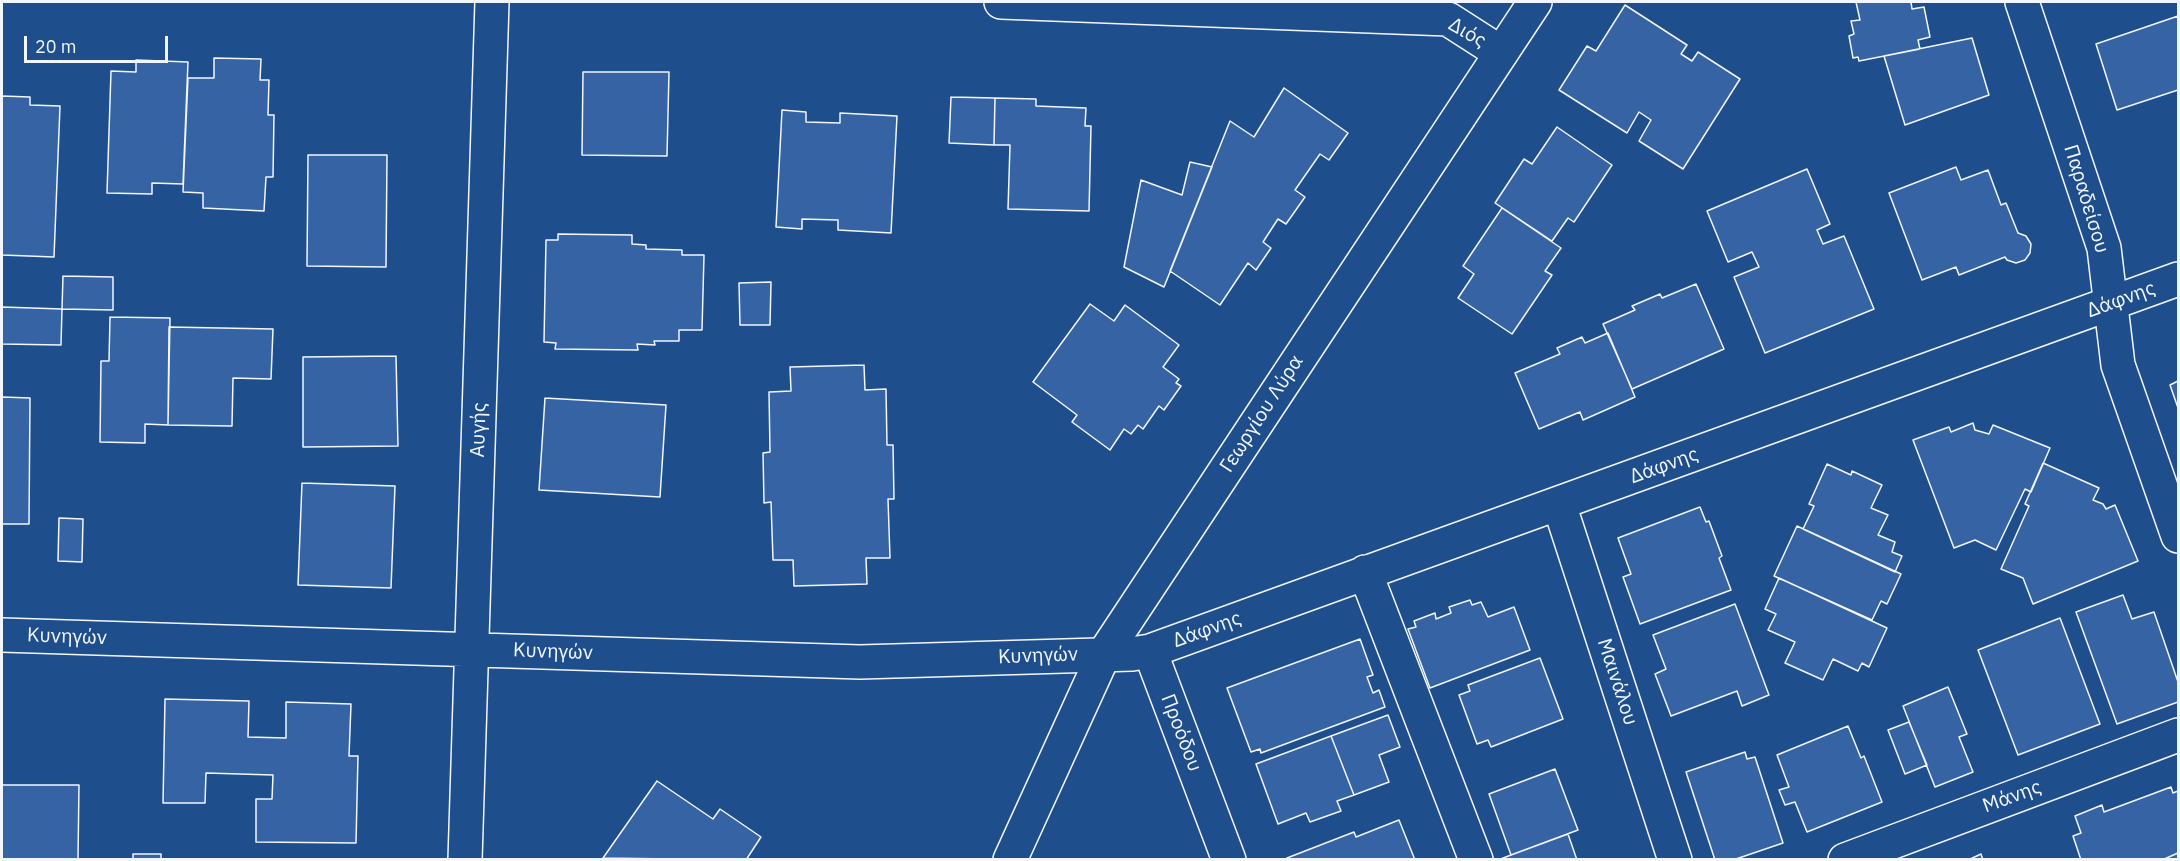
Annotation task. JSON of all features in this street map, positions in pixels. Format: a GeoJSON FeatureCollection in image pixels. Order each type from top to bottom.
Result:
{"type":"FeatureCollection","features":[{"type":"Feature","properties":{"kind":"street","name":"Αυγής"},"geometry":{"type":"LineString","coordinates":[[465,860],[492,2]]}},
{"type":"Feature","properties":{"kind":"street","name":"Διός"},"geometry":{"type":"LineString","coordinates":[[1001,2],[1450,10],[1501,53]]}},
{"type":"Feature","properties":{"kind":"street","name":"Γεωργίου Λύρα"},"geometry":{"type":"LineString","coordinates":[[1016,854],[1104,654],[1535,2]]}},
{"type":"Feature","properties":{"kind":"street","name":"Παραδείσου"},"geometry":{"type":"LineString","coordinates":[[2022,2],[2104,248],[2109,305],[2118,365],[2178,536]]}},
{"type":"Feature","properties":{"kind":"street","name":"Δάφνης"},"geometry":{"type":"LineString","coordinates":[[1150,651],[2178,279]]}},
{"type":"Feature","properties":{"kind":"street","name":"Μαινάλου"},"geometry":{"type":"LineString","coordinates":[[1559,504],[1675,860]]}},
{"type":"Feature","properties":{"kind":"street"},"geometry":{"type":"LineString","coordinates":[[1365,572],[1476,860]]}},
{"type":"Feature","properties":{"kind":"street","name":"Κυνηγών"},"geometry":{"type":"LineString","coordinates":[[2,635],[860,662],[1104,654]]}},
{"type":"Feature","properties":{"kind":"street"},"geometry":{"type":"LineString","coordinates":[[1104,654],[1132,654],[1150,651]]}},
{"type":"Feature","properties":{"kind":"street","name":"Προόδου"},"geometry":{"type":"LineString","coordinates":[[1150,651],[1229,860]]}},
{"type":"Feature","properties":{"kind":"street","name":"Μάνης"},"geometry":{"type":"LineString","coordinates":[[1845,860],[2178,735]]}},
{"type":"Feature","properties":{"kind":"building"},"geometry":{"type":"Polygon","coordinates":[[[1856,2],[1911,2],[1912,9],[1924,7],[1930,37],[1918,40],[1920,49],[1859,61],[1858,57],[1853,58],[1849,36],[1854,34],[1851,21],[1860,20],[1856,2]]]}},
{"type":"Feature","properties":{"kind":"building"},"geometry":{"type":"Polygon","coordinates":[[[1625,5],[1687,45],[1681,54],[1692,61],[1698,52],[1740,79],[1683,169],[1639,141],[1651,120],[1639,112],[1627,133],[1559,90],[1587,46],[1596,51],[1625,5]]]}},
{"type":"Feature","properties":{"kind":"building"},"geometry":{"type":"Polygon","coordinates":[[[2178,16],[2178,90],[2117,110],[2096,44],[2178,16]]]}},
{"type":"Feature","properties":{"kind":"building"},"geometry":{"type":"Polygon","coordinates":[[[1972,38],[1989,95],[1905,125],[1884,56],[1972,38]]]}},
{"type":"Feature","properties":{"kind":"building"},"geometry":{"type":"Polygon","coordinates":[[[214,58],[261,59],[260,80],[269,80],[268,115],[274,115],[273,177],[266,177],[264,211],[203,208],[203,193],[183,192],[188,78],[214,78],[214,58]]]}},
{"type":"Feature","properties":{"kind":"building"},"geometry":{"type":"Polygon","coordinates":[[[136,60],[188,62],[183,184],[152,183],[152,194],[107,193],[111,71],[136,72],[136,60]]]}},
{"type":"Feature","properties":{"kind":"building"},"geometry":{"type":"Polygon","coordinates":[[[583,72],[669,72],[667,156],[582,155],[583,72]]]}},
{"type":"Feature","properties":{"kind":"building"},"geometry":{"type":"Polygon","coordinates":[[[1284,88],[1348,133],[1329,160],[1320,154],[1295,190],[1305,197],[1286,224],[1278,219],[1263,242],[1271,248],[1256,270],[1248,263],[1220,305],[1170,271],[1230,121],[1254,137],[1284,88]]]}},
{"type":"Feature","properties":{"kind":"building"},"geometry":{"type":"Polygon","coordinates":[[[2,96],[30,97],[30,105],[60,106],[54,257],[2,255],[2,96]]]}},
{"type":"Feature","properties":{"kind":"building"},"geometry":{"type":"Polygon","coordinates":[[[951,97],[995,98],[994,145],[949,143],[951,97]]]}},
{"type":"Feature","properties":{"kind":"building"},"geometry":{"type":"Polygon","coordinates":[[[995,98],[1036,99],[1036,106],[1086,108],[1085,126],[1091,126],[1089,211],[1008,209],[1010,145],[994,145],[995,98]]]}},
{"type":"Feature","properties":{"kind":"building"},"geometry":{"type":"Polygon","coordinates":[[[782,110],[806,112],[806,122],[840,123],[840,113],[897,116],[891,233],[838,230],[838,220],[802,219],[802,229],[776,227],[782,110]]]}},
{"type":"Feature","properties":{"kind":"building"},"geometry":{"type":"Polygon","coordinates":[[[1557,127],[1612,165],[1574,222],[1568,218],[1552,241],[1495,203],[1524,159],[1532,164],[1557,127]]]}},
{"type":"Feature","properties":{"kind":"building"},"geometry":{"type":"Polygon","coordinates":[[[308,155],[387,155],[386,267],[307,266],[308,155]]]}},
{"type":"Feature","properties":{"kind":"building"},"geometry":{"type":"Polygon","coordinates":[[[1190,162],[1212,167],[1164,287],[1124,267],[1141,180],[1182,195],[1190,162]]]}},
{"type":"Feature","properties":{"kind":"building"},"geometry":{"type":"Polygon","coordinates":[[[1956,167],[1961,180],[1988,170],[2001,205],[2006,203],[2018,233],[2026,236],[2031,244],[2030,253],[2025,260],[2016,263],[2005,257],[1959,275],[1956,267],[1922,280],[1889,193],[1956,167]]]}},
{"type":"Feature","properties":{"kind":"building"},"geometry":{"type":"Polygon","coordinates":[[[1807,169],[1830,224],[1817,230],[1823,244],[1844,236],[1874,309],[1765,353],[1734,277],[1759,267],[1752,252],[1728,262],[1707,211],[1807,169]]]}},
{"type":"Feature","properties":{"kind":"building"},"geometry":{"type":"Polygon","coordinates":[[[1502,208],[1561,248],[1545,271],[1552,275],[1512,334],[1458,298],[1474,274],[1463,266],[1502,208]]]}},
{"type":"Feature","properties":{"kind":"building"},"geometry":{"type":"Polygon","coordinates":[[[558,234],[632,235],[632,244],[646,245],[646,249],[682,250],[682,255],[704,255],[702,330],[679,330],[679,341],[654,341],[655,345],[637,344],[638,350],[555,349],[556,343],[544,342],[546,240],[558,240],[558,234]]]}},
{"type":"Feature","properties":{"kind":"building"},"geometry":{"type":"Polygon","coordinates":[[[63,276],[113,277],[113,310],[62,309],[63,276]]]}},
{"type":"Feature","properties":{"kind":"building"},"geometry":{"type":"Polygon","coordinates":[[[771,282],[770,325],[740,325],[739,283],[771,282]]]}},
{"type":"Feature","properties":{"kind":"building"},"geometry":{"type":"Polygon","coordinates":[[[1696,284],[1724,349],[1632,389],[1603,324],[1635,310],[1632,306],[1660,294],[1662,298],[1696,284]]]}},
{"type":"Feature","properties":{"kind":"building"},"geometry":{"type":"Polygon","coordinates":[[[1090,304],[1114,321],[1125,305],[1179,345],[1163,367],[1179,379],[1176,383],[1181,386],[1164,410],[1159,406],[1143,429],[1138,425],[1131,434],[1124,429],[1110,450],[1072,422],[1077,415],[1033,382],[1090,304]]]}},
{"type":"Feature","properties":{"kind":"building"},"geometry":{"type":"Polygon","coordinates":[[[2,307],[62,309],[61,345],[2,344],[2,307]]]}},
{"type":"Feature","properties":{"kind":"building"},"geometry":{"type":"Polygon","coordinates":[[[110,317],[170,318],[168,425],[145,424],[145,443],[100,442],[101,361],[109,361],[110,317]]]}},
{"type":"Feature","properties":{"kind":"building"},"geometry":{"type":"Polygon","coordinates":[[[169,327],[273,329],[271,379],[233,378],[232,426],[168,425],[169,327]]]}},
{"type":"Feature","properties":{"kind":"building"},"geometry":{"type":"Polygon","coordinates":[[[1608,333],[1635,397],[1583,420],[1580,412],[1539,429],[1515,373],[1560,354],[1557,348],[1582,337],[1585,343],[1608,333]]]}},
{"type":"Feature","properties":{"kind":"building"},"geometry":{"type":"Polygon","coordinates":[[[396,356],[398,446],[303,447],[303,357],[396,356]]]}},
{"type":"Feature","properties":{"kind":"building"},"geometry":{"type":"Polygon","coordinates":[[[864,365],[865,390],[886,389],[887,445],[893,445],[894,499],[888,499],[890,558],[866,558],[867,584],[794,586],[793,560],[773,560],[771,502],[764,503],[763,453],[770,452],[769,392],[791,391],[790,367],[864,365]]]}},
{"type":"Feature","properties":{"kind":"building"},"geometry":{"type":"Polygon","coordinates":[[[2178,381],[2178,408],[2170,385],[2178,381]]]}},
{"type":"Feature","properties":{"kind":"building"},"geometry":{"type":"Polygon","coordinates":[[[2,397],[30,398],[29,524],[2,524],[2,397]]]}},
{"type":"Feature","properties":{"kind":"building"},"geometry":{"type":"Polygon","coordinates":[[[545,398],[666,405],[660,497],[539,490],[545,398]]]}},
{"type":"Feature","properties":{"kind":"building"},"geometry":{"type":"Polygon","coordinates":[[[1973,423],[1975,430],[1989,434],[1993,425],[2050,448],[2031,492],[2025,489],[1996,550],[1975,540],[1954,548],[1913,440],[1949,427],[1951,432],[1973,423]]]}},
{"type":"Feature","properties":{"kind":"building"},"geometry":{"type":"Polygon","coordinates":[[[2043,463],[2099,488],[2093,500],[2103,504],[2106,509],[2115,505],[2138,561],[2033,604],[2023,578],[2001,569],[2029,506],[2025,504],[2043,463]]]}},
{"type":"Feature","properties":{"kind":"building"},"geometry":{"type":"Polygon","coordinates":[[[1827,464],[1851,475],[1852,471],[1882,485],[1871,508],[1888,515],[1878,535],[1895,542],[1892,552],[1902,556],[1895,572],[1803,529],[1814,506],[1809,504],[1827,464]]]}},
{"type":"Feature","properties":{"kind":"building"},"geometry":{"type":"Polygon","coordinates":[[[302,483],[395,486],[391,588],[298,585],[302,483]]]}},
{"type":"Feature","properties":{"kind":"building"},"geometry":{"type":"Polygon","coordinates":[[[1700,507],[1706,522],[1709,521],[1731,590],[1640,624],[1623,577],[1631,574],[1618,538],[1700,507]]]}},
{"type":"Feature","properties":{"kind":"building"},"geometry":{"type":"Polygon","coordinates":[[[59,518],[83,519],[82,562],[58,561],[59,518]]]}},
{"type":"Feature","properties":{"kind":"building"},"geometry":{"type":"Polygon","coordinates":[[[1797,526],[1901,574],[1887,604],[1881,601],[1872,620],[1774,576],[1797,526]]]}},
{"type":"Feature","properties":{"kind":"building"},"geometry":{"type":"Polygon","coordinates":[[[1779,578],[1887,628],[1869,667],[1862,663],[1858,671],[1833,659],[1823,680],[1785,663],[1795,642],[1768,630],[1776,614],[1765,609],[1779,578]]]}},
{"type":"Feature","properties":{"kind":"building"},"geometry":{"type":"Polygon","coordinates":[[[2123,595],[2132,619],[2154,612],[2178,682],[2178,702],[2117,724],[2076,612],[2123,595]]]}},
{"type":"Feature","properties":{"kind":"building"},"geometry":{"type":"Polygon","coordinates":[[[1470,600],[1472,605],[1481,602],[1488,617],[1514,607],[1530,650],[1430,688],[1408,629],[1416,627],[1414,621],[1435,613],[1436,619],[1451,613],[1449,607],[1470,600]]]}},
{"type":"Feature","properties":{"kind":"building"},"geometry":{"type":"Polygon","coordinates":[[[1735,604],[1769,695],[1742,706],[1737,691],[1671,716],[1655,674],[1666,669],[1653,635],[1735,604]]]}},
{"type":"Feature","properties":{"kind":"building"},"geometry":{"type":"Polygon","coordinates":[[[2060,618],[2100,724],[2018,755],[1978,650],[2060,618]]]}},
{"type":"Feature","properties":{"kind":"building"},"geometry":{"type":"Polygon","coordinates":[[[1360,639],[1373,675],[1367,677],[1373,693],[1379,690],[1385,707],[1261,753],[1260,749],[1251,752],[1227,688],[1360,639]]]}},
{"type":"Feature","properties":{"kind":"building"},"geometry":{"type":"Polygon","coordinates":[[[1540,658],[1563,719],[1491,747],[1488,740],[1477,744],[1459,695],[1470,691],[1468,685],[1540,658]]]}},
{"type":"Feature","properties":{"kind":"building"},"geometry":{"type":"Polygon","coordinates":[[[1948,687],[1967,734],[1959,737],[1973,772],[1935,787],[1903,706],[1948,687]]]}},
{"type":"Feature","properties":{"kind":"building"},"geometry":{"type":"Polygon","coordinates":[[[165,699],[249,701],[248,737],[286,738],[286,702],[351,704],[349,756],[358,756],[356,843],[256,842],[256,799],[272,799],[273,775],[206,773],[205,803],[163,803],[165,699]]]}},
{"type":"Feature","properties":{"kind":"building"},"geometry":{"type":"Polygon","coordinates":[[[1388,715],[1400,747],[1379,755],[1389,782],[1354,795],[1331,736],[1388,715]]]}},
{"type":"Feature","properties":{"kind":"building"},"geometry":{"type":"Polygon","coordinates":[[[1909,722],[1927,765],[1905,774],[1888,730],[1909,722]]]}},
{"type":"Feature","properties":{"kind":"building"},"geometry":{"type":"Polygon","coordinates":[[[1848,726],[1861,758],[1864,756],[1882,802],[1807,832],[1795,802],[1785,805],[1779,790],[1789,787],[1777,755],[1848,726]]]}},
{"type":"Feature","properties":{"kind":"building"},"geometry":{"type":"Polygon","coordinates":[[[1331,736],[1354,795],[1337,801],[1341,811],[1310,822],[1306,813],[1278,824],[1256,764],[1331,736]]]}},
{"type":"Feature","properties":{"kind":"building"},"geometry":{"type":"Polygon","coordinates":[[[1745,752],[1747,759],[1755,757],[1783,843],[1733,860],[1715,860],[1686,772],[1745,752]]]}},
{"type":"Feature","properties":{"kind":"building"},"geometry":{"type":"Polygon","coordinates":[[[1555,769],[1578,830],[1511,855],[1489,794],[1555,769]]]}},
{"type":"Feature","properties":{"kind":"building"},"geometry":{"type":"Polygon","coordinates":[[[657,781],[713,819],[720,809],[761,837],[746,860],[603,858],[657,781]]]}},
{"type":"Feature","properties":{"kind":"building"},"geometry":{"type":"Polygon","coordinates":[[[2,785],[79,785],[78,860],[2,860],[2,785]]]}},
{"type":"Feature","properties":{"kind":"building"},"geometry":{"type":"Polygon","coordinates":[[[2171,787],[2173,793],[2178,791],[2178,853],[2162,860],[2081,860],[2073,836],[2081,833],[2075,816],[2102,805],[2104,812],[2171,787]]]}},
{"type":"Feature","properties":{"kind":"building"},"geometry":{"type":"Polygon","coordinates":[[[1399,820],[1415,860],[1288,860],[1287,858],[1354,832],[1356,837],[1399,820]]]}},
{"type":"Feature","properties":{"kind":"building"},"geometry":{"type":"Polygon","coordinates":[[[1568,834],[1577,860],[1498,860],[1511,855],[1568,834]]]}},
{"type":"Feature","properties":{"kind":"building"},"geometry":{"type":"Polygon","coordinates":[[[2178,853],[2178,860],[2162,860],[2178,853]]]}},
{"type":"Feature","properties":{"kind":"building"},"geometry":{"type":"Polygon","coordinates":[[[133,854],[161,854],[161,860],[133,860],[133,854]]]}},
{"type":"Feature","properties":{"kind":"building"},"geometry":{"type":"Polygon","coordinates":[[[1981,854],[1983,860],[1968,860],[1981,854]]]}}]}
